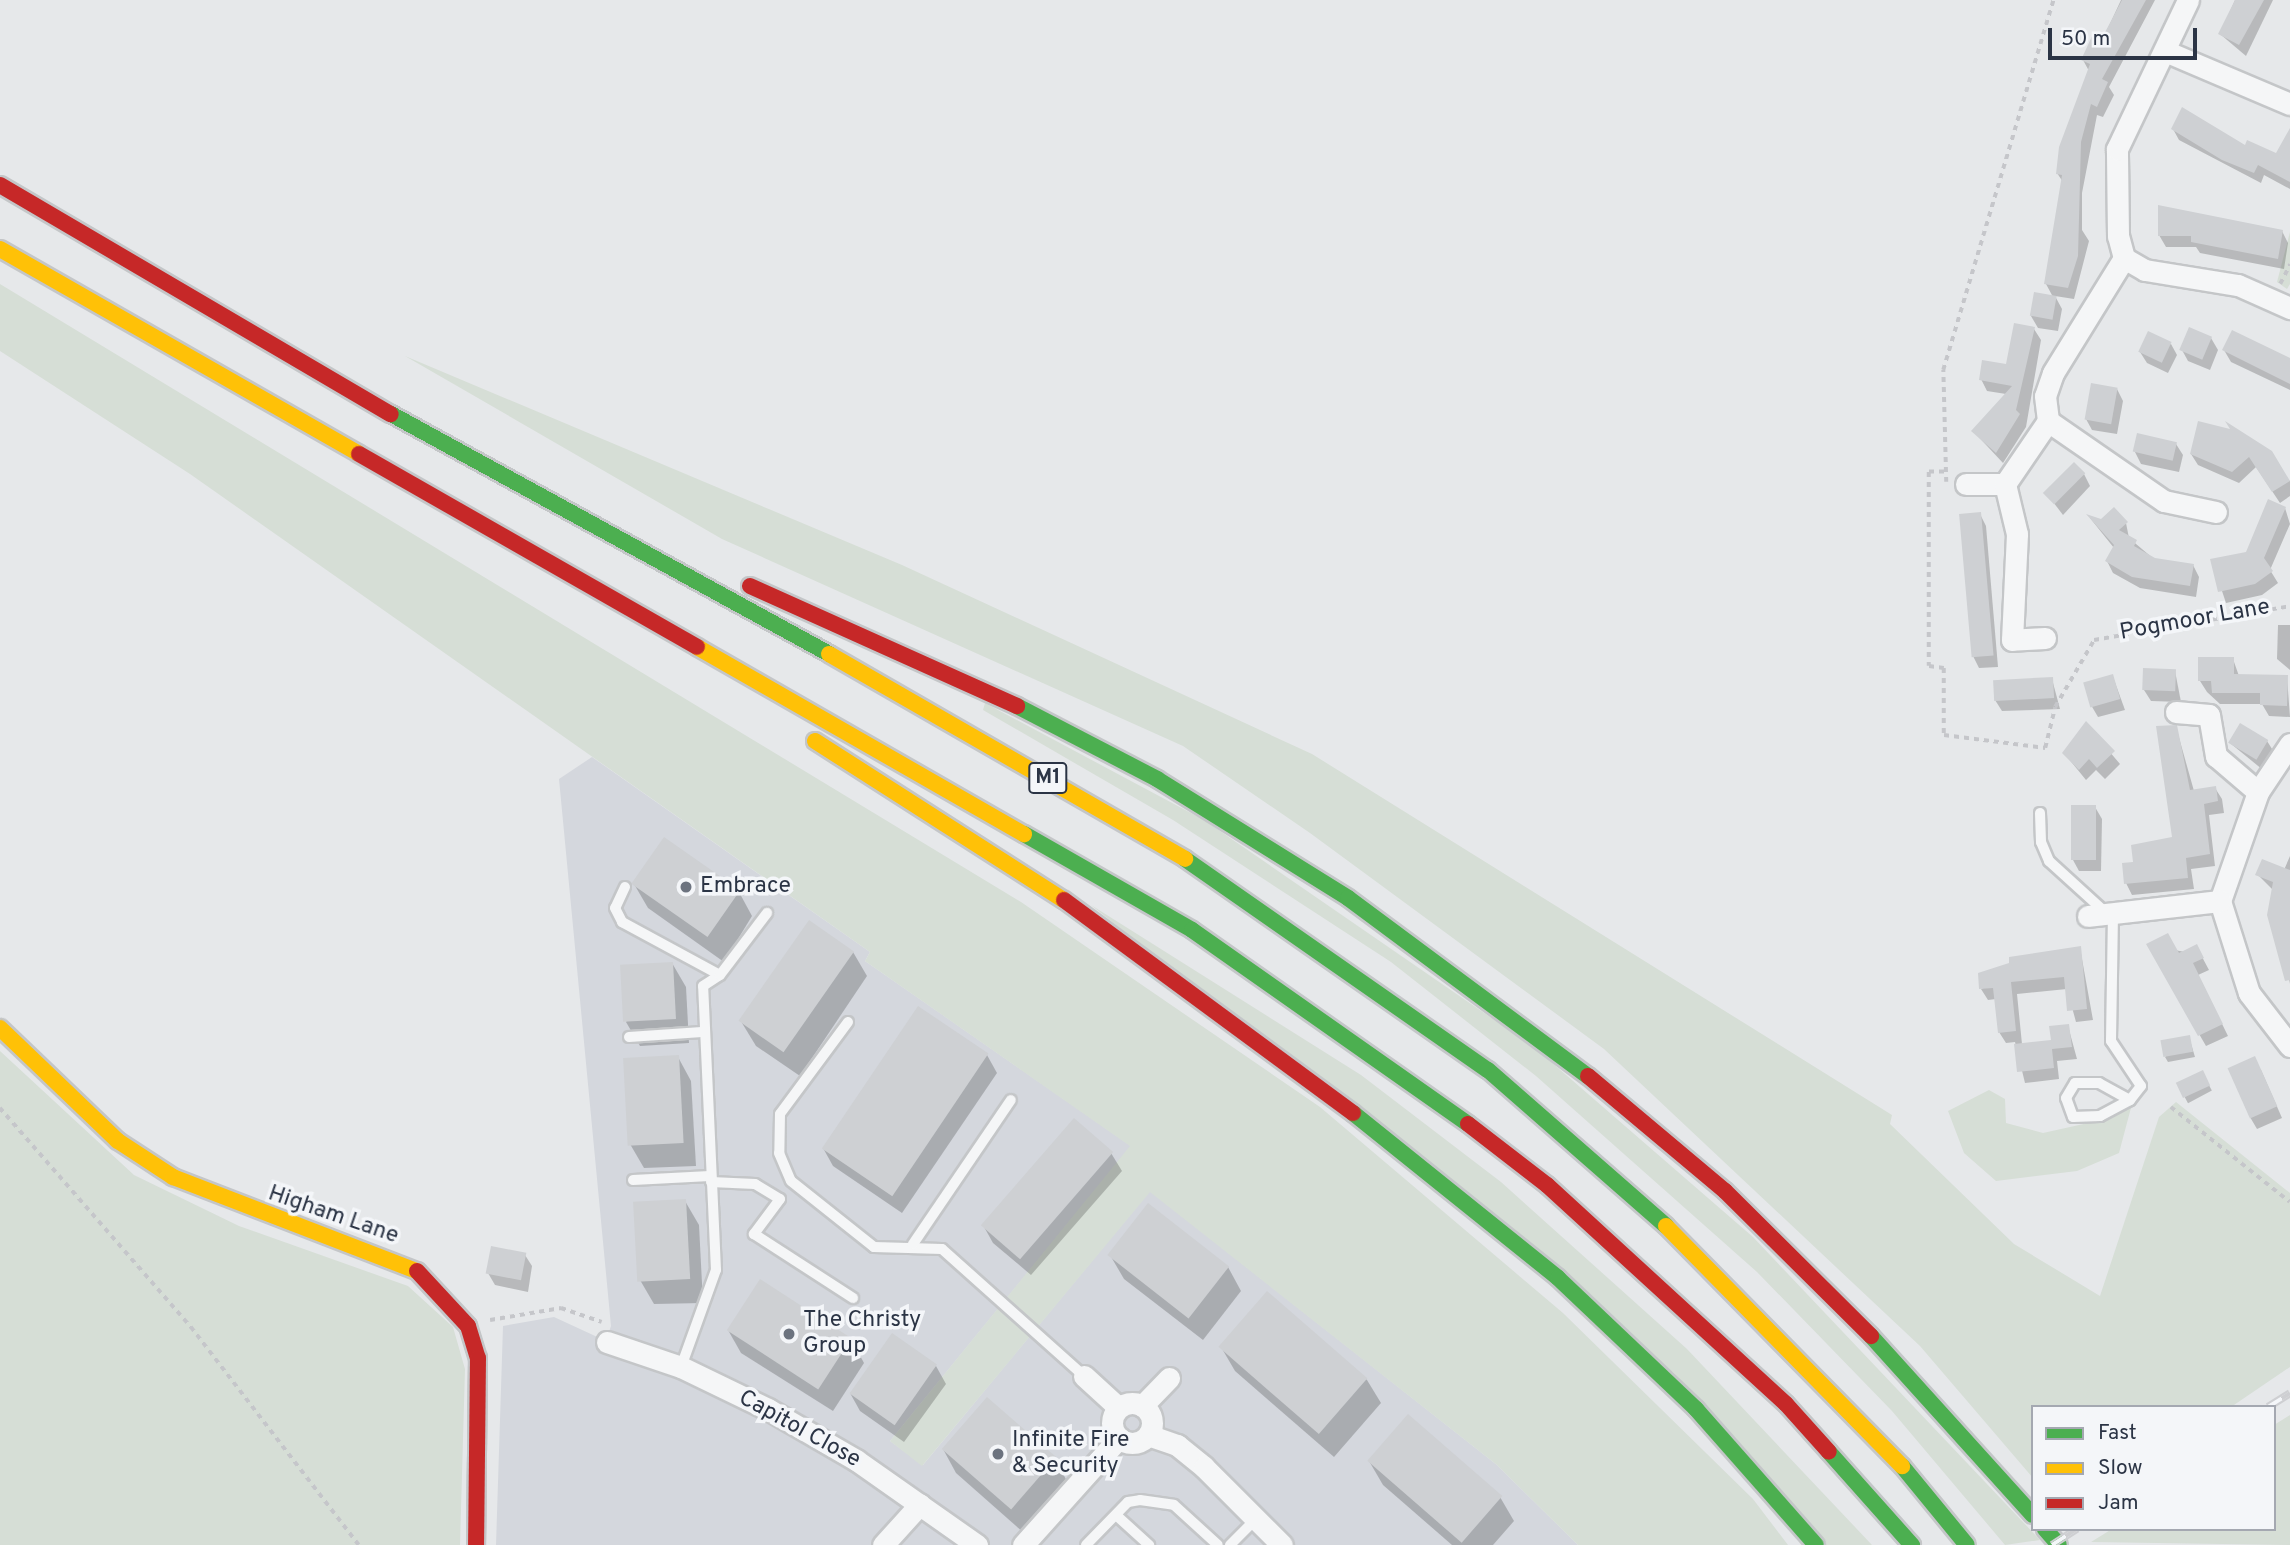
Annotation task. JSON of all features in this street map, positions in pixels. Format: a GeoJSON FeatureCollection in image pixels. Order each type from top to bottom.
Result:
{"type":"FeatureCollection","features":[{"type":"Feature","properties":{"kind":"main road","name":"M1"},"geometry":{"type":"LineString","coordinates":[[0,185],[491,473],[899,691],[1157,841],[1324,950],[1488,1070],[1692,1248],[1868,1426],[1967,1545]]}},
{"type":"Feature","properties":{"kind":"main road","name":"M1"},"geometry":{"type":"LineString","coordinates":[[0,249],[476,526],[1180,923],[1429,1093],[1659,1283],[1786,1404],[1912,1545]]}},
{"type":"Feature","properties":{"kind":"main road","name":"M1"},"geometry":{"type":"LineString","coordinates":[[491,473],[983,688],[1157,779],[1348,898],[1534,1030],[1725,1191],[1834,1296],[2031,1513]]}},
{"type":"Feature","properties":{"kind":"main road","name":"M1"},"geometry":{"type":"LineString","coordinates":[[476,526],[735,691]]}},
{"type":"Feature","properties":{"kind":"main road"},"geometry":{"type":"LineString","coordinates":[[793,728],[1064,900],[1426,1167],[1558,1278],[1696,1409],[1816,1545]]}},
{"type":"Feature","properties":{"kind":"main road","name":"Higham Lane"},"geometry":{"type":"LineString","coordinates":[[0,1028],[118,1142],[242,1208],[414,1268],[468,1326]]}},
{"type":"Feature","properties":{"kind":"main road"},"geometry":{"type":"LineString","coordinates":[[468,1326],[480,1381],[476,1545]]}},
{"type":"Feature","properties":{"kind":"main road"},"geometry":{"type":"LineString","coordinates":[[2047,1531],[2059,1545]]}},
{"type":"Feature","properties":{"kind":"street"},"geometry":{"type":"LineString","coordinates":[[2188,0],[2117,149],[2118,236],[2124,258],[2145,270],[2238,285],[2290,308]]}},
{"type":"Feature","properties":{"kind":"street"},"geometry":{"type":"LineString","coordinates":[[2165,51],[2290,104]]}},
{"type":"Feature","properties":{"kind":"street"},"geometry":{"type":"LineString","coordinates":[[2045,638],[2012,640],[2017,534],[2006,484],[2048,421],[2045,396],[2053,373],[2124,258]]}},
{"type":"Feature","properties":{"kind":"street"},"geometry":{"type":"LineString","coordinates":[[2048,421],[2164,501],[2217,512]]}},
{"type":"Feature","properties":{"kind":"street"},"geometry":{"type":"LineString","coordinates":[[1966,484],[2006,484]]}},
{"type":"Feature","properties":{"kind":"street"},"geometry":{"type":"LineString","coordinates":[[2176,712],[2209,715],[2216,756],[2258,792]]}},
{"type":"Feature","properties":{"kind":"street"},"geometry":{"type":"LineString","coordinates":[[2290,744],[2258,792],[2220,901],[2249,993],[2290,1046]]}},
{"type":"Feature","properties":{"kind":"street"},"geometry":{"type":"LineString","coordinates":[[2103,914],[2220,901]]}},
{"type":"Feature","properties":{"kind":"street","name":"Capitol Close"},"geometry":{"type":"LineString","coordinates":[[607,1342],[681,1367],[768,1409],[919,1504],[977,1545]]}},
{"type":"Feature","properties":{"kind":"street"},"geometry":{"type":"LineString","coordinates":[[1084,1376],[1119,1408],[1142,1406],[1169,1378]]}},
{"type":"Feature","properties":{"kind":"street"},"geometry":{"type":"LineString","coordinates":[[1119,1438],[1135,1443],[1148,1435],[1151,1418],[1142,1406]]}},
{"type":"Feature","properties":{"kind":"street"},"geometry":{"type":"LineString","coordinates":[[1119,1408],[1113,1420],[1119,1438]]}},
{"type":"Feature","properties":{"kind":"street"},"geometry":{"type":"LineString","coordinates":[[1148,1435],[1177,1445],[1282,1545]]}},
{"type":"Feature","properties":{"kind":"street"},"geometry":{"type":"LineString","coordinates":[[1023,1545],[1119,1438]]}},
{"type":"Feature","properties":{"kind":"street"},"geometry":{"type":"LineString","coordinates":[[883,1545],[919,1504]]}},
{"type":"Feature","properties":{"kind":"lane"},"geometry":{"type":"LineString","coordinates":[[2040,813],[2040,842],[2049,861],[2103,914],[2111,1041],[2141,1086],[2130,1100],[2100,1116],[2073,1117],[2066,1098],[2075,1083],[2099,1083],[2130,1100]]}},
{"type":"Feature","properties":{"kind":"lane"},"geometry":{"type":"LineString","coordinates":[[625,887],[615,908],[622,922],[720,975]]}},
{"type":"Feature","properties":{"kind":"lane"},"geometry":{"type":"LineString","coordinates":[[681,1367],[716,1270],[702,1031],[703,986],[720,975],[767,913]]}},
{"type":"Feature","properties":{"kind":"lane"},"geometry":{"type":"LineString","coordinates":[[848,1022],[780,1114],[779,1153],[791,1181],[874,1247],[913,1244],[942,1249],[1084,1376]]}},
{"type":"Feature","properties":{"kind":"lane"},"geometry":{"type":"LineString","coordinates":[[629,1037],[702,1031]]}},
{"type":"Feature","properties":{"kind":"lane"},"geometry":{"type":"LineString","coordinates":[[913,1244],[1011,1100]]}},
{"type":"Feature","properties":{"kind":"lane"},"geometry":{"type":"LineString","coordinates":[[633,1180],[711,1179],[755,1184],[780,1199],[754,1234],[853,1298]]}},
{"type":"Feature","properties":{"kind":"lane"},"geometry":{"type":"LineString","coordinates":[[1086,1545],[1134,1500],[1174,1505],[1217,1545]]}},
{"type":"Feature","properties":{"kind":"lane"},"geometry":{"type":"LineString","coordinates":[[1116,1515],[1149,1545]]}},
{"type":"Feature","properties":{"kind":"lane"},"geometry":{"type":"LineString","coordinates":[[1230,1545],[1256,1519]]}},
{"type":"Feature","properties":{"kind":"path"},"geometry":{"type":"LineString","coordinates":[[1966,484],[1946,483],[1943,370],[2053,0]]}},
{"type":"Feature","properties":{"kind":"path","name":"Pogmoor Lane"},"geometry":{"type":"LineString","coordinates":[[1944,472],[1929,472],[1929,666],[1944,668],[1944,735],[2045,748],[2055,707],[2094,640],[2290,606]]}},
{"type":"Feature","properties":{"kind":"path"},"geometry":{"type":"LineString","coordinates":[[2171,1107],[2290,1202]]}},
{"type":"Feature","properties":{"kind":"path"},"geometry":{"type":"LineString","coordinates":[[0,1108],[191,1327],[359,1545]]}},
{"type":"Feature","properties":{"kind":"path"},"geometry":{"type":"LineString","coordinates":[[468,1326],[561,1308],[611,1325],[607,1342]]}},
{"type":"Feature","properties":{"kind":"shaded area"},"geometry":{"type":"Polygon","coordinates":[[[2290,232],[2290,284],[2287,289],[2277,282],[2290,232]]]}},
{"type":"Feature","properties":{"kind":"shaded area"},"geometry":{"type":"Polygon","coordinates":[[[0,284],[1021,902],[1320,1107],[1563,1313],[1753,1499],[1788,1545],[1578,1545],[1497,1465],[1150,1192],[922,1466],[890,1441],[1130,1146],[865,961],[870,952],[190,474],[0,351],[0,284]]]}},
{"type":"Feature","properties":{"kind":"shaded area"},"geometry":{"type":"Polygon","coordinates":[[[405,356],[902,565],[1312,754],[1892,1115],[1890,1124],[2014,1244],[2100,1296],[2159,1117],[2176,1102],[2290,1193],[2290,1367],[2234,1405],[2031,1405],[2031,1476],[1920,1346],[1604,1049],[1310,833],[1183,746],[722,539],[405,356]]]}},
{"type":"Feature","properties":{"kind":"shaded area"},"geometry":{"type":"Polygon","coordinates":[[[985,703],[1204,820],[1535,1048],[1753,1237],[2040,1540],[2005,1545],[1892,1411],[1757,1272],[1536,1076],[1391,962],[1173,820],[983,710],[985,703]]]}},
{"type":"Feature","properties":{"kind":"shaded area"},"geometry":{"type":"Polygon","coordinates":[[[592,757],[870,952],[865,961],[1131,1146],[890,1441],[923,1465],[1150,1191],[1497,1465],[1578,1545],[496,1545],[503,1326],[554,1317],[606,1341],[611,1326],[559,779],[592,757]]]}},
{"type":"Feature","properties":{"kind":"shaded area"},"geometry":{"type":"Polygon","coordinates":[[[1091,905],[1361,1075],[1501,1182],[1687,1349],[1872,1545],[1824,1545],[1674,1373],[1091,905]]]}},
{"type":"Feature","properties":{"kind":"shaded area"},"geometry":{"type":"Polygon","coordinates":[[[0,1051],[134,1175],[239,1226],[408,1286],[453,1327],[465,1369],[460,1545],[0,1545],[0,1051]]]}},
{"type":"Feature","properties":{"kind":"shaded area"},"geometry":{"type":"Polygon","coordinates":[[[1989,1090],[2005,1099],[2006,1123],[2043,1133],[2097,1121],[2132,1104],[2119,1153],[2077,1171],[1996,1181],[1964,1153],[1948,1111],[1989,1090]]]}},
{"type":"Feature","properties":{"kind":"shaded area"},"geometry":{"type":"Polygon","coordinates":[[[2290,1415],[2290,1545],[2091,1542],[2109,1531],[2276,1531],[2276,1424],[2290,1415]]]}},
{"type":"Feature","properties":{"kind":"building"},"geometry":{"type":"Polygon","coordinates":[[[2122,0],[2146,0],[2102,79],[2108,82],[2097,107],[2091,104],[2081,142],[2078,256],[2068,288],[2044,284],[2062,175],[2056,174],[2059,147],[2090,64],[2081,60],[2093,34],[2102,38],[2122,0]]]}},
{"type":"Feature","properties":{"kind":"building"},"geometry":{"type":"Polygon","coordinates":[[[2235,0],[2264,0],[2239,45],[2218,34],[2235,0]]]}},
{"type":"Feature","properties":{"kind":"building"},"geometry":{"type":"Polygon","coordinates":[[[2182,107],[2245,145],[2247,140],[2276,153],[2290,128],[2290,182],[2258,165],[2254,173],[2222,160],[2171,129],[2182,107]]]}},
{"type":"Feature","properties":{"kind":"building"},"geometry":{"type":"Polygon","coordinates":[[[2158,205],[2283,230],[2278,259],[2191,242],[2191,236],[2158,236],[2158,205]]]}},
{"type":"Feature","properties":{"kind":"building"},"geometry":{"type":"Polygon","coordinates":[[[2034,292],[2057,296],[2052,320],[2030,316],[2034,292]]]}},
{"type":"Feature","properties":{"kind":"building"},"geometry":{"type":"Polygon","coordinates":[[[2014,323],[2035,327],[2016,410],[2020,414],[1996,453],[1971,431],[2012,386],[1979,380],[1982,360],[2006,364],[2014,323]]]}},
{"type":"Feature","properties":{"kind":"building"},"geometry":{"type":"Polygon","coordinates":[[[2189,327],[2212,337],[2202,360],[2179,350],[2189,327]]]}},
{"type":"Feature","properties":{"kind":"building"},"geometry":{"type":"Polygon","coordinates":[[[2232,330],[2290,358],[2290,384],[2222,350],[2232,330]]]}},
{"type":"Feature","properties":{"kind":"building"},"geometry":{"type":"Polygon","coordinates":[[[2148,331],[2172,342],[2162,363],[2138,352],[2148,331]]]}},
{"type":"Feature","properties":{"kind":"building"},"geometry":{"type":"Polygon","coordinates":[[[2091,383],[2118,388],[2111,424],[2085,419],[2091,383]]]}},
{"type":"Feature","properties":{"kind":"building"},"geometry":{"type":"Polygon","coordinates":[[[2198,421],[2230,429],[2225,421],[2272,451],[2290,481],[2272,492],[2249,457],[2232,472],[2190,454],[2198,421]]]}},
{"type":"Feature","properties":{"kind":"building"},"geometry":{"type":"Polygon","coordinates":[[[2137,433],[2177,442],[2173,461],[2133,452],[2137,433]]]}},
{"type":"Feature","properties":{"kind":"building"},"geometry":{"type":"Polygon","coordinates":[[[2074,462],[2085,473],[2054,504],[2043,493],[2074,462]]]}},
{"type":"Feature","properties":{"kind":"building"},"geometry":{"type":"Polygon","coordinates":[[[2268,499],[2286,507],[2264,558],[2273,571],[2255,584],[2218,592],[2210,559],[2246,552],[2268,499]]]}},
{"type":"Feature","properties":{"kind":"building"},"geometry":{"type":"Polygon","coordinates":[[[2114,507],[2128,522],[2119,530],[2137,540],[2134,546],[2155,558],[2194,564],[2190,586],[2132,577],[2105,561],[2114,545],[2086,514],[2101,519],[2114,507]]]}},
{"type":"Feature","properties":{"kind":"building"},"geometry":{"type":"Polygon","coordinates":[[[1981,512],[1994,655],[1972,657],[1959,514],[1981,512]]]}},
{"type":"Feature","properties":{"kind":"building"},"geometry":{"type":"Polygon","coordinates":[[[2198,657],[2234,657],[2234,674],[2288,675],[2287,706],[2260,705],[2260,693],[2212,693],[2211,681],[2198,681],[2198,657]]]}},
{"type":"Feature","properties":{"kind":"building"},"geometry":{"type":"Polygon","coordinates":[[[2143,668],[2176,669],[2175,691],[2142,690],[2143,668]]]}},
{"type":"Feature","properties":{"kind":"building"},"geometry":{"type":"Polygon","coordinates":[[[2113,674],[2120,699],[2090,708],[2083,683],[2113,674]]]}},
{"type":"Feature","properties":{"kind":"building"},"geometry":{"type":"Polygon","coordinates":[[[2053,677],[2054,698],[1994,701],[1993,680],[2053,677]]]}},
{"type":"Feature","properties":{"kind":"building"},"geometry":{"type":"Polygon","coordinates":[[[2086,721],[2115,751],[2097,768],[2089,759],[2079,770],[2062,753],[2086,721]]]}},
{"type":"Feature","properties":{"kind":"building"},"geometry":{"type":"Polygon","coordinates":[[[2240,723],[2268,740],[2256,760],[2228,743],[2240,723]]]}},
{"type":"Feature","properties":{"kind":"building"},"geometry":{"type":"Polygon","coordinates":[[[2177,725],[2190,790],[2216,786],[2218,801],[2204,804],[2210,854],[2186,858],[2188,878],[2124,884],[2122,863],[2133,862],[2131,845],[2172,837],[2156,726],[2177,725]]]}},
{"type":"Feature","properties":{"kind":"building"},"geometry":{"type":"Polygon","coordinates":[[[2071,805],[2096,805],[2096,860],[2071,860],[2071,805]]]}},
{"type":"Feature","properties":{"kind":"building","name":"Embrace"},"geometry":{"type":"Polygon","coordinates":[[[664,837],[740,890],[707,937],[631,884],[664,837]]]}},
{"type":"Feature","properties":{"kind":"building"},"geometry":{"type":"Polygon","coordinates":[[[2262,859],[2290,870],[2290,980],[2285,981],[2267,915],[2273,882],[2255,875],[2262,859]]]}},
{"type":"Feature","properties":{"kind":"building"},"geometry":{"type":"Polygon","coordinates":[[[809,920],[854,952],[784,1052],[738,1021],[809,920]]]}},
{"type":"Feature","properties":{"kind":"building"},"geometry":{"type":"Polygon","coordinates":[[[2168,933],[2179,953],[2197,944],[2204,958],[2193,963],[2223,1024],[2198,1036],[2146,944],[2168,933]]]}},
{"type":"Feature","properties":{"kind":"building"},"geometry":{"type":"Polygon","coordinates":[[[2081,946],[2087,1009],[2067,1011],[2064,977],[2011,982],[2016,1031],[1998,1033],[1993,988],[1979,989],[1978,973],[2009,963],[2009,957],[2081,946]]]}},
{"type":"Feature","properties":{"kind":"building"},"geometry":{"type":"Polygon","coordinates":[[[673,962],[676,1019],[623,1022],[620,965],[673,962]]]}},
{"type":"Feature","properties":{"kind":"building"},"geometry":{"type":"Polygon","coordinates":[[[918,1006],[988,1054],[892,1196],[822,1149],[918,1006]]]}},
{"type":"Feature","properties":{"kind":"building"},"geometry":{"type":"Polygon","coordinates":[[[2069,1024],[2072,1047],[2052,1049],[2054,1068],[2017,1072],[2014,1044],[2051,1040],[2049,1026],[2069,1024]]]}},
{"type":"Feature","properties":{"kind":"building"},"geometry":{"type":"Polygon","coordinates":[[[2190,1035],[2193,1052],[2163,1057],[2160,1040],[2190,1035]]]}},
{"type":"Feature","properties":{"kind":"building"},"geometry":{"type":"Polygon","coordinates":[[[679,1055],[684,1143],[628,1146],[623,1058],[679,1055]]]}},
{"type":"Feature","properties":{"kind":"building"},"geometry":{"type":"Polygon","coordinates":[[[2255,1056],[2277,1106],[2250,1118],[2228,1068],[2255,1056]]]}},
{"type":"Feature","properties":{"kind":"building"},"geometry":{"type":"Polygon","coordinates":[[[2203,1070],[2210,1085],[2183,1098],[2176,1083],[2203,1070]]]}},
{"type":"Feature","properties":{"kind":"building"},"geometry":{"type":"Polygon","coordinates":[[[1074,1118],[1113,1152],[1020,1259],[981,1225],[1074,1118]]]}},
{"type":"Feature","properties":{"kind":"building"},"geometry":{"type":"Polygon","coordinates":[[[686,1199],[690,1279],[637,1282],[633,1202],[686,1199]]]}},
{"type":"Feature","properties":{"kind":"building"},"geometry":{"type":"Polygon","coordinates":[[[1148,1203],[1229,1266],[1189,1318],[1107,1255],[1148,1203]]]}},
{"type":"Feature","properties":{"kind":"building"},"geometry":{"type":"Polygon","coordinates":[[[491,1246],[526,1253],[521,1280],[486,1273],[491,1246]]]}},
{"type":"Feature","properties":{"kind":"building","name":"The Christy Group"},"geometry":{"type":"Polygon","coordinates":[[[760,1279],[851,1338],[818,1390],[727,1330],[760,1279]]]}},
{"type":"Feature","properties":{"kind":"building"},"geometry":{"type":"Polygon","coordinates":[[[1267,1291],[1367,1378],[1319,1434],[1218,1347],[1267,1291]]]}},
{"type":"Feature","properties":{"kind":"building"},"geometry":{"type":"Polygon","coordinates":[[[892,1333],[937,1365],[895,1425],[850,1394],[892,1333]]]}},
{"type":"Feature","properties":{"kind":"building","name":"Infinite Fire & Security"},"geometry":{"type":"Polygon","coordinates":[[[987,1397],[1056,1457],[1011,1509],[942,1449],[987,1397]]]}},
{"type":"Feature","properties":{"kind":"building"},"geometry":{"type":"Polygon","coordinates":[[[1408,1414],[1502,1496],[1462,1543],[1367,1461],[1408,1414]]]}},
{"type":"Feature","properties":{"kind":"railway"},"geometry":{"type":"LineString","coordinates":[[2271,1405],[2290,1393]]}},
{"type":"Feature","properties":{"kind":"railway"},"geometry":{"type":"LineString","coordinates":[[2052,1545],[2074,1531]]}},
{"type":"Feature","properties":{"kind":"traffic: fast"},"geometry":{"type":"LineString","coordinates":[[391,414],[829,654]]}},
{"type":"Feature","properties":{"kind":"traffic: fast"},"geometry":{"type":"LineString","coordinates":[[1017,706],[1157,779],[1348,898],[1588,1076]]}},
{"type":"Feature","properties":{"kind":"traffic: fast"},"geometry":{"type":"LineString","coordinates":[[1024,834],[1192,930],[1468,1124]]}},
{"type":"Feature","properties":{"kind":"traffic: fast"},"geometry":{"type":"LineString","coordinates":[[1185,859],[1488,1070],[1666,1226]]}},
{"type":"Feature","properties":{"kind":"traffic: fast"},"geometry":{"type":"LineString","coordinates":[[1353,1113],[1558,1278],[1696,1409],[1816,1545]]}},
{"type":"Feature","properties":{"kind":"traffic: fast"},"geometry":{"type":"LineString","coordinates":[[1871,1336],[2031,1513]]}},
{"type":"Feature","properties":{"kind":"traffic: fast"},"geometry":{"type":"LineString","coordinates":[[1829,1452],[1912,1545]]}},
{"type":"Feature","properties":{"kind":"traffic: fast"},"geometry":{"type":"LineString","coordinates":[[1902,1466],[1967,1545]]}},
{"type":"Feature","properties":{"kind":"traffic: fast"},"geometry":{"type":"LineString","coordinates":[[2047,1531],[2059,1545]]}},
{"type":"Feature","properties":{"kind":"traffic: slow"},"geometry":{"type":"LineString","coordinates":[[0,249],[359,454]]}},
{"type":"Feature","properties":{"kind":"traffic: slow"},"geometry":{"type":"LineString","coordinates":[[697,647],[1024,834]]}},
{"type":"Feature","properties":{"kind":"traffic: slow"},"geometry":{"type":"LineString","coordinates":[[829,654],[1185,859]]}},
{"type":"Feature","properties":{"kind":"traffic: slow"},"geometry":{"type":"LineString","coordinates":[[815,741],[1064,900]]}},
{"type":"Feature","properties":{"kind":"traffic: slow"},"geometry":{"type":"LineString","coordinates":[[0,1028],[118,1141],[173,1177],[417,1271]]}},
{"type":"Feature","properties":{"kind":"traffic: slow"},"geometry":{"type":"LineString","coordinates":[[1666,1226],[1902,1466]]}},
{"type":"Feature","properties":{"kind":"traffic: jam"},"geometry":{"type":"LineString","coordinates":[[0,185],[391,414]]}},
{"type":"Feature","properties":{"kind":"traffic: jam"},"geometry":{"type":"LineString","coordinates":[[359,454],[697,647]]}},
{"type":"Feature","properties":{"kind":"traffic: jam"},"geometry":{"type":"LineString","coordinates":[[750,586],[1017,706]]}},
{"type":"Feature","properties":{"kind":"traffic: jam"},"geometry":{"type":"LineString","coordinates":[[1064,900],[1353,1113]]}},
{"type":"Feature","properties":{"kind":"traffic: jam"},"geometry":{"type":"LineString","coordinates":[[1588,1076],[1725,1191],[1871,1336]]}},
{"type":"Feature","properties":{"kind":"traffic: jam"},"geometry":{"type":"LineString","coordinates":[[1468,1124],[1547,1185],[1786,1404],[1829,1452]]}},
{"type":"Feature","properties":{"kind":"traffic: jam"},"geometry":{"type":"LineString","coordinates":[[417,1271],[468,1326],[478,1358],[476,1545]]}},
{"type":"Feature","properties":{"kind":"place","name":"Embrace"},"geometry":{"type":"Point","coordinates":[686,887]}},
{"type":"Feature","properties":{"kind":"place","name":"The Christy Group"},"geometry":{"type":"Point","coordinates":[789,1334]}},
{"type":"Feature","properties":{"kind":"place","name":"Infinite Fire & Security"},"geometry":{"type":"Point","coordinates":[998,1454]}}]}
